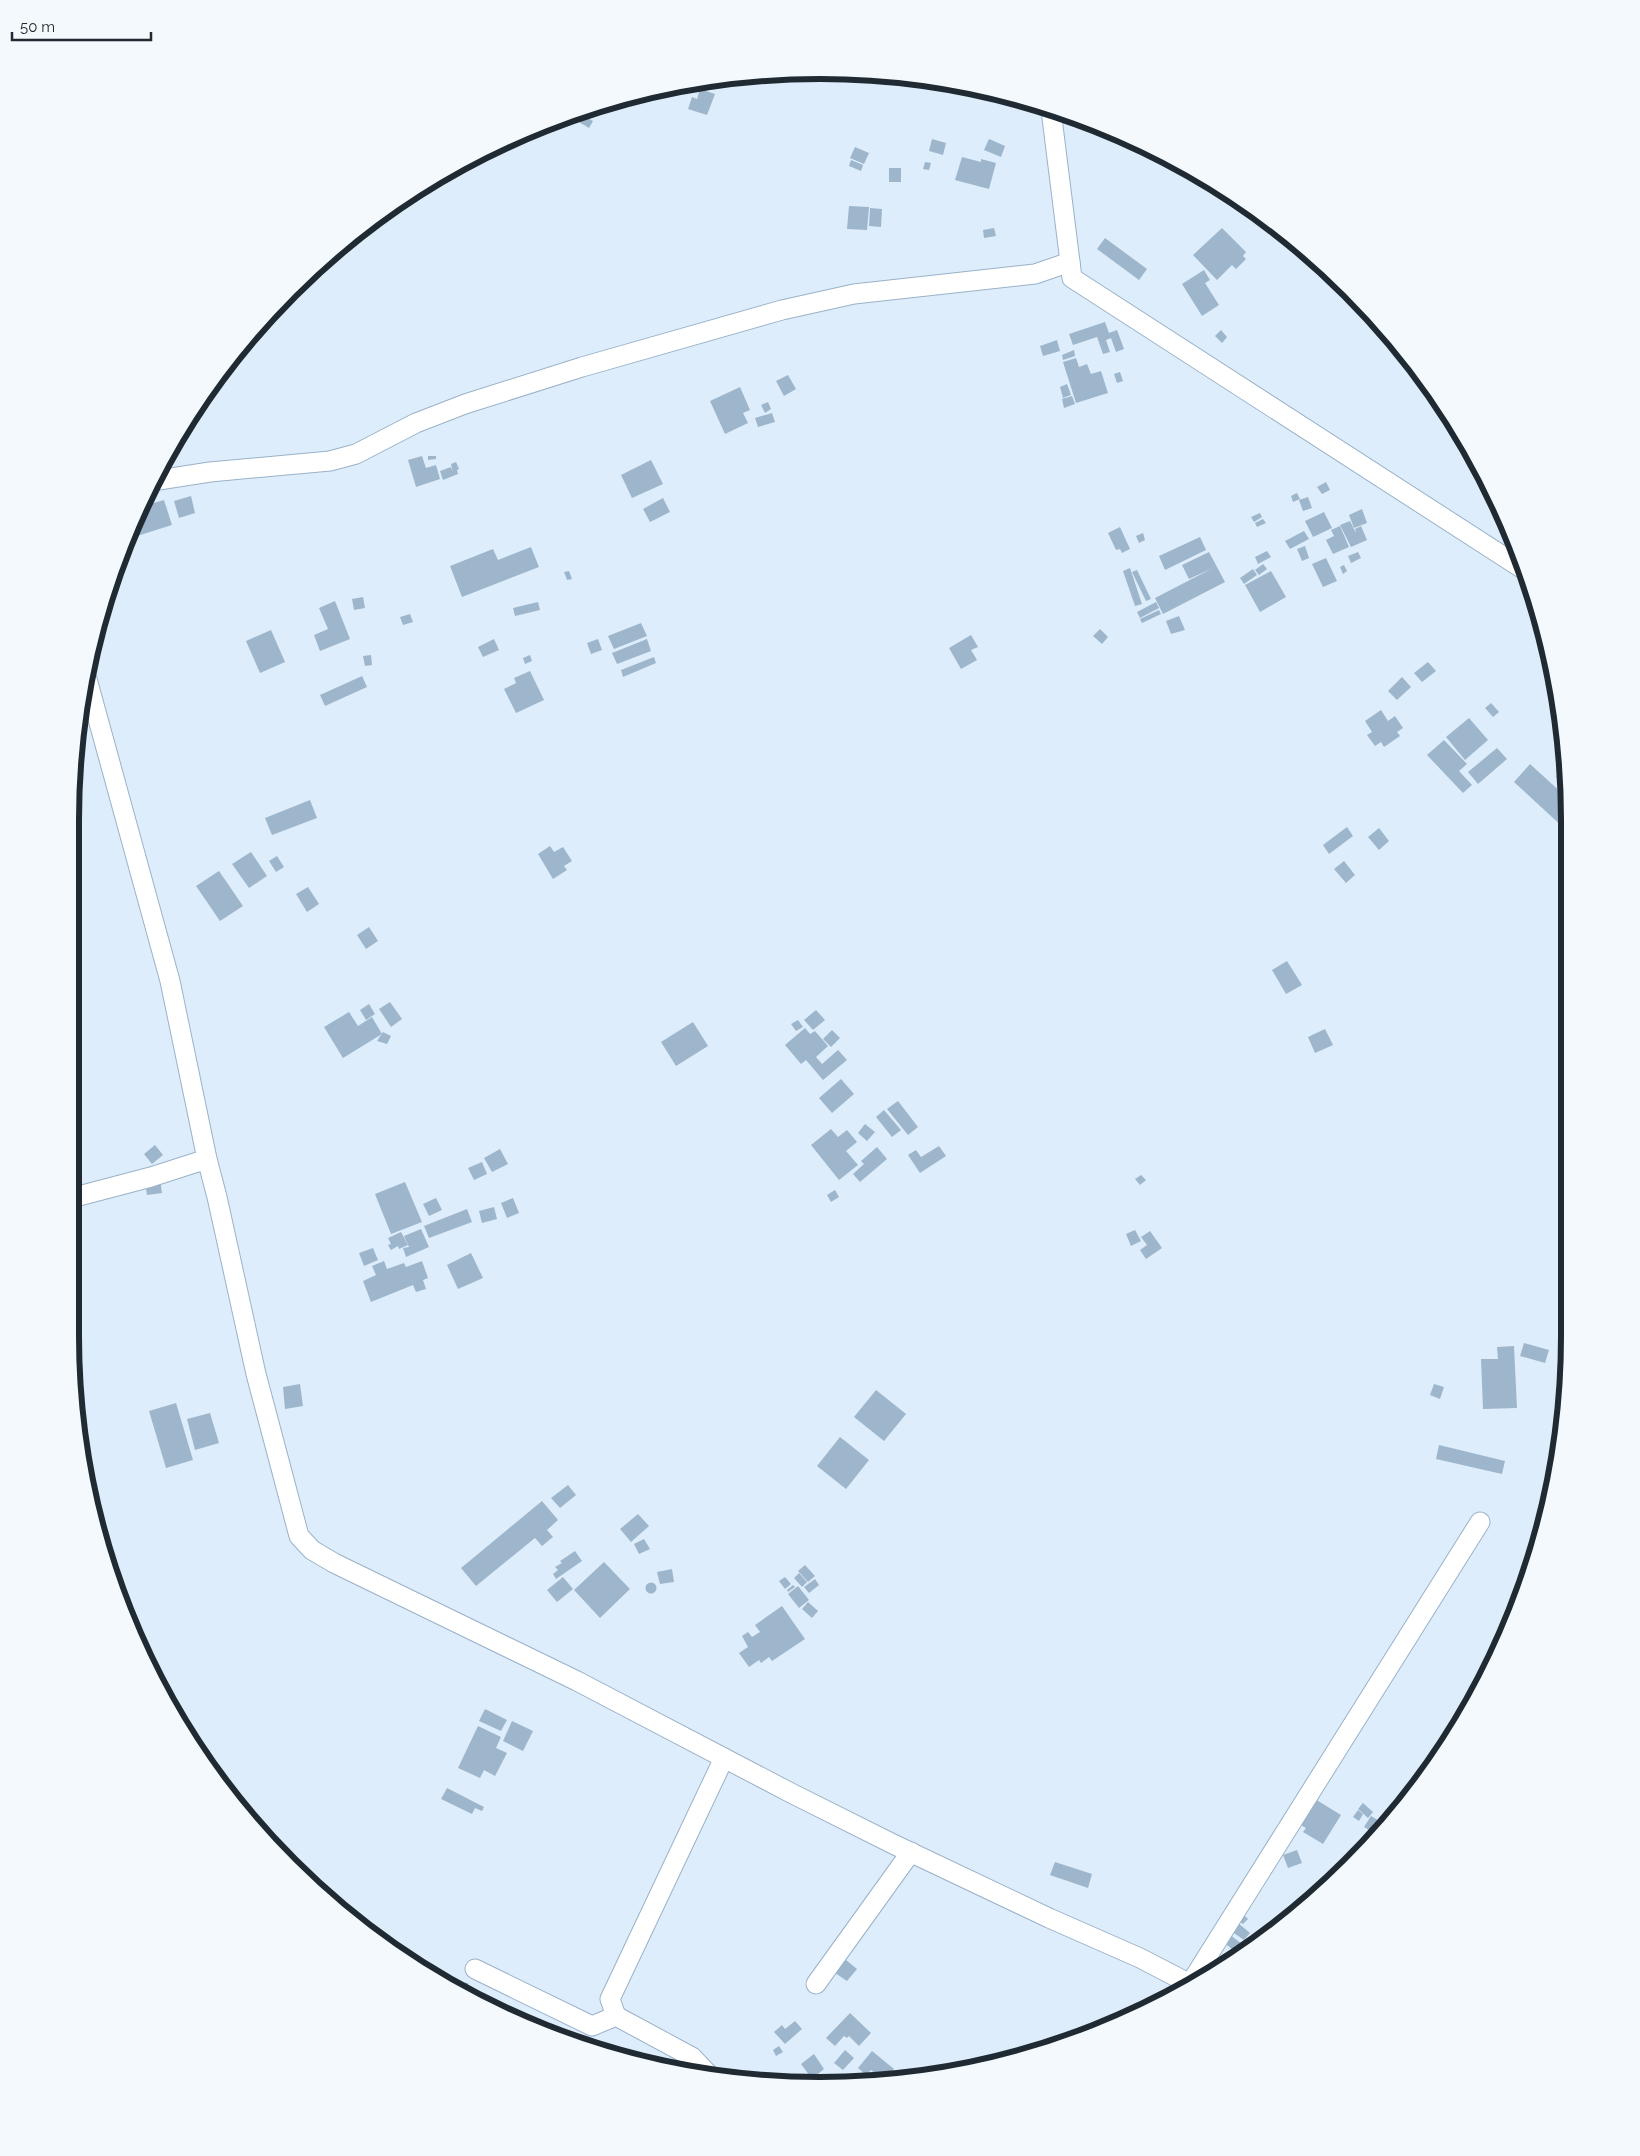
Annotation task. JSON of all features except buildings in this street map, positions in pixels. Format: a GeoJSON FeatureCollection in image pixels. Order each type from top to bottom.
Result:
{"type":"FeatureCollection","features":[{"type":"Feature","properties":{"kind":"street"},"geometry":{"type":"LineString","coordinates":[[1051,116],[1072,278],[1515,564]]}},
{"type":"Feature","properties":{"kind":"street"},"geometry":{"type":"LineString","coordinates":[[162,479],[210,472],[330,461],[356,454],[416,423],[465,404],[582,367],[782,310],[854,294],[1034,274],[1070,262]]}},
{"type":"Feature","properties":{"kind":"street"},"geometry":{"type":"LineString","coordinates":[[90,691],[170,981],[207,1159],[217,1196],[256,1374],[299,1536],[312,1550],[334,1563],[577,1681],[724,1758],[911,1852],[1049,1918],[1140,1958],[1185,1981]]}},
{"type":"Feature","properties":{"kind":"street"},"geometry":{"type":"LineString","coordinates":[[79,1197],[207,1159]]}},
{"type":"Feature","properties":{"kind":"street"},"geometry":{"type":"LineString","coordinates":[[1197,1974],[1480,1522]]}},
{"type":"Feature","properties":{"kind":"street"},"geometry":{"type":"LineString","coordinates":[[702,2067],[692,2057],[616,2016],[610,1999],[724,1758]]}},
{"type":"Feature","properties":{"kind":"street"},"geometry":{"type":"LineString","coordinates":[[816,1984],[911,1852]]}},
{"type":"Feature","properties":{"kind":"street"},"geometry":{"type":"LineString","coordinates":[[474,1970],[592,2026],[616,2016]]}}]}
